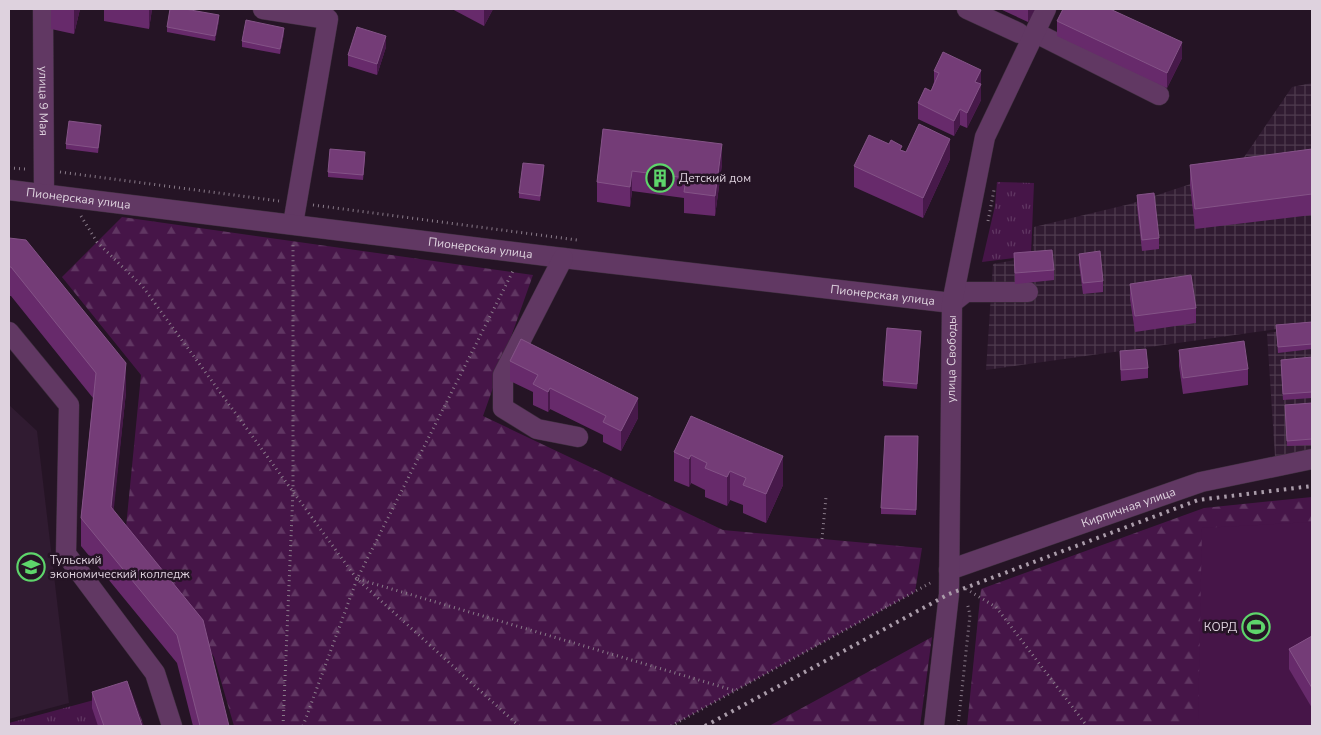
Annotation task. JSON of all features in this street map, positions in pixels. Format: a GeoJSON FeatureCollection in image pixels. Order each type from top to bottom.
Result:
{"type":"FeatureCollection","features":[{"type":"Feature","properties":{"kind":"street","name":"улица 9 Мая"},"geometry":{"type":"LineString","coordinates":[[43,9],[44,194]]}},
{"type":"Feature","properties":{"kind":"street"},"geometry":{"type":"LineString","coordinates":[[263,9],[328,19],[293,224]]}},
{"type":"Feature","properties":{"kind":"street"},"geometry":{"type":"LineString","coordinates":[[967,9],[1027,33],[1159,95]]}},
{"type":"Feature","properties":{"kind":"street","name":"улица Свободы"},"geometry":{"type":"LineString","coordinates":[[934,726],[953,569],[952,303],[986,137],[1027,33],[1046,9]]}},
{"type":"Feature","properties":{"kind":"street","name":"Пионерская улица"},"geometry":{"type":"LineString","coordinates":[[9,190],[563,258],[952,303]]}},
{"type":"Feature","properties":{"kind":"street"},"geometry":{"type":"LineString","coordinates":[[563,258],[503,375],[504,408],[537,429],[578,437]]}},
{"type":"Feature","properties":{"kind":"street"},"geometry":{"type":"LineString","coordinates":[[952,303],[966,292],[1028,292]]}},
{"type":"Feature","properties":{"kind":"street"},"geometry":{"type":"LineString","coordinates":[[9,332],[69,405],[66,554],[155,673],[172,726]]}},
{"type":"Feature","properties":{"kind":"street","name":"Кирпичная улица"},"geometry":{"type":"LineString","coordinates":[[953,569],[1201,482],[1312,459]]}},
{"type":"Feature","properties":{"kind":"path"},"geometry":{"type":"LineString","coordinates":[[9,168],[44,170],[579,240]]}},
{"type":"Feature","properties":{"kind":"path"},"geometry":{"type":"LineString","coordinates":[[988,223],[993,205],[994,188]]}},
{"type":"Feature","properties":{"kind":"path"},"geometry":{"type":"LineString","coordinates":[[69,196],[97,242],[143,287],[357,579],[519,726]]}},
{"type":"Feature","properties":{"kind":"path"},"geometry":{"type":"LineString","coordinates":[[283,726],[293,491],[293,224]]}},
{"type":"Feature","properties":{"kind":"path"},"geometry":{"type":"LineString","coordinates":[[303,726],[357,579],[522,253]]}},
{"type":"Feature","properties":{"kind":"path"},"geometry":{"type":"LineString","coordinates":[[822,539],[826,497]]}},
{"type":"Feature","properties":{"kind":"path"},"geometry":{"type":"LineString","coordinates":[[672,726],[915,592],[953,569],[964,588],[970,615],[958,726]]}},
{"type":"Feature","properties":{"kind":"path"},"geometry":{"type":"LineString","coordinates":[[357,579],[736,691]]}},
{"type":"Feature","properties":{"kind":"path"},"geometry":{"type":"LineString","coordinates":[[964,588],[996,607],[1087,726]]}},
{"type":"Feature","properties":{"kind":"shaded area"},"geometry":{"type":"Polygon","coordinates":[[[1312,83],[1312,324],[986,370],[993,264],[1032,257],[1034,227],[1130,204],[1236,169],[1292,87],[1312,83]]]}},
{"type":"Feature","properties":{"kind":"shaded area"},"geometry":{"type":"Polygon","coordinates":[[[1312,327],[1312,452],[1275,457],[1267,333],[1312,327]]]}},
{"type":"Feature","properties":{"kind":"shaded area","name":"Тульский экономический колледж"},"geometry":{"type":"Polygon","coordinates":[[[9,405],[37,431],[69,703],[9,719],[9,405]]]}},
{"type":"Feature","properties":{"kind":"green space"},"geometry":{"type":"Polygon","coordinates":[[[997,182],[1034,183],[1031,256],[982,262],[995,206],[997,182]]]}},
{"type":"Feature","properties":{"kind":"green space"},"geometry":{"type":"Polygon","coordinates":[[[122,217],[533,275],[483,416],[723,530],[922,548],[915,592],[671,726],[234,726],[214,657],[126,527],[141,375],[62,277],[122,217]]]}},
{"type":"Feature","properties":{"kind":"green space"},"geometry":{"type":"Polygon","coordinates":[[[1312,497],[1312,530],[1283,726],[967,726],[981,589],[1204,508],[1312,497]]]}},
{"type":"Feature","properties":{"kind":"green space","name":"КОРД"},"geometry":{"type":"Polygon","coordinates":[[[1312,522],[1312,726],[1198,726],[1202,528],[1312,522]]]}},
{"type":"Feature","properties":{"kind":"green space"},"geometry":{"type":"Polygon","coordinates":[[[932,637],[920,726],[769,726],[932,637]]]}},
{"type":"Feature","properties":{"kind":"green space"},"geometry":{"type":"Polygon","coordinates":[[[131,690],[144,726],[9,726],[9,723],[131,690]]]}},
{"type":"Feature","properties":{"kind":"building"},"geometry":{"type":"Polygon","coordinates":[[[170,9],[185,9],[219,15],[215,36],[167,27],[170,9]]]}},
{"type":"Feature","properties":{"kind":"building"},"geometry":{"type":"Polygon","coordinates":[[[1063,9],[1110,9],[1182,42],[1167,73],[1057,21],[1063,9]]]}},
{"type":"Feature","properties":{"kind":"building"},"geometry":{"type":"Polygon","coordinates":[[[246,20],[284,28],[280,49],[242,41],[246,20]]]}},
{"type":"Feature","properties":{"kind":"building"},"geometry":{"type":"Polygon","coordinates":[[[357,27],[386,36],[377,64],[348,55],[357,27]]]}},
{"type":"Feature","properties":{"kind":"building"},"geometry":{"type":"Polygon","coordinates":[[[943,52],[981,70],[975,82],[981,84],[967,113],[960,109],[954,121],[918,103],[925,88],[931,91],[939,73],[934,71],[943,52]]]}},
{"type":"Feature","properties":{"kind":"building"},"geometry":{"type":"Polygon","coordinates":[[[69,121],[101,125],[98,148],[66,144],[69,121]]]}},
{"type":"Feature","properties":{"kind":"building"},"geometry":{"type":"Polygon","coordinates":[[[919,124],[950,139],[923,198],[854,166],[869,135],[889,144],[891,140],[902,146],[900,150],[906,152],[919,124]]]}},
{"type":"Feature","properties":{"kind":"building"},"geometry":{"type":"Polygon","coordinates":[[[603,129],[722,144],[715,196],[684,192],[686,178],[632,171],[630,187],[597,182],[603,129]]]}},
{"type":"Feature","properties":{"kind":"building"},"geometry":{"type":"Polygon","coordinates":[[[330,149],[365,152],[363,175],[328,172],[330,149]]]}},
{"type":"Feature","properties":{"kind":"building"},"geometry":{"type":"Polygon","coordinates":[[[1312,149],[1312,194],[1195,209],[1190,165],[1312,149]]]}},
{"type":"Feature","properties":{"kind":"building"},"geometry":{"type":"Polygon","coordinates":[[[523,163],[544,165],[540,196],[519,193],[523,163]]]}},
{"type":"Feature","properties":{"kind":"building"},"geometry":{"type":"Polygon","coordinates":[[[1154,193],[1159,238],[1142,240],[1137,195],[1154,193]]]}},
{"type":"Feature","properties":{"kind":"building"},"geometry":{"type":"Polygon","coordinates":[[[9,238],[26,240],[126,363],[111,507],[203,620],[229,726],[200,726],[177,635],[81,518],[96,373],[11,267],[9,267],[9,238]]]}},
{"type":"Feature","properties":{"kind":"building"},"geometry":{"type":"Polygon","coordinates":[[[1052,250],[1054,270],[1015,273],[1014,253],[1052,250]]]}},
{"type":"Feature","properties":{"kind":"building"},"geometry":{"type":"Polygon","coordinates":[[[1100,251],[1103,281],[1083,283],[1079,254],[1100,251]]]}},
{"type":"Feature","properties":{"kind":"building"},"geometry":{"type":"Polygon","coordinates":[[[1191,275],[1196,308],[1135,316],[1130,284],[1191,275]]]}},
{"type":"Feature","properties":{"kind":"building"},"geometry":{"type":"Polygon","coordinates":[[[1312,322],[1312,344],[1278,347],[1276,325],[1312,322]]]}},
{"type":"Feature","properties":{"kind":"building"},"geometry":{"type":"Polygon","coordinates":[[[887,328],[921,331],[917,384],[883,381],[887,328]]]}},
{"type":"Feature","properties":{"kind":"building"},"geometry":{"type":"Polygon","coordinates":[[[521,339],[638,398],[621,431],[603,422],[606,416],[550,388],[548,392],[533,384],[538,375],[510,361],[521,339]]]}},
{"type":"Feature","properties":{"kind":"building"},"geometry":{"type":"Polygon","coordinates":[[[1244,341],[1248,369],[1183,378],[1179,350],[1244,341]]]}},
{"type":"Feature","properties":{"kind":"building"},"geometry":{"type":"Polygon","coordinates":[[[1146,349],[1148,368],[1121,370],[1120,351],[1146,349]]]}},
{"type":"Feature","properties":{"kind":"building"},"geometry":{"type":"Polygon","coordinates":[[[1312,357],[1312,392],[1283,394],[1281,360],[1312,357]]]}},
{"type":"Feature","properties":{"kind":"building"},"geometry":{"type":"Polygon","coordinates":[[[1312,403],[1312,439],[1287,441],[1285,405],[1312,403]]]}},
{"type":"Feature","properties":{"kind":"building"},"geometry":{"type":"Polygon","coordinates":[[[691,416],[783,456],[766,494],[743,485],[746,478],[730,471],[727,477],[705,468],[707,463],[691,455],[689,459],[674,452],[691,416]]]}},
{"type":"Feature","properties":{"kind":"building"},"geometry":{"type":"Polygon","coordinates":[[[885,436],[918,436],[916,510],[881,508],[885,436]]]}},
{"type":"Feature","properties":{"kind":"building"},"geometry":{"type":"Polygon","coordinates":[[[1312,636],[1312,688],[1289,649],[1312,636]]]}},
{"type":"Feature","properties":{"kind":"building"},"geometry":{"type":"Polygon","coordinates":[[[127,681],[142,726],[104,726],[92,692],[127,681]]]}},
{"type":"Feature","properties":{"kind":"railway"},"geometry":{"type":"LineString","coordinates":[[705,726],[949,594],[1198,500],[1312,486]]}},
{"type":"Feature","properties":{"kind":"place","name":"Детский дом"},"geometry":{"type":"Point","coordinates":[660,178]}},
{"type":"Feature","properties":{"kind":"place","name":"Тульский экономический колледж"},"geometry":{"type":"Point","coordinates":[31,567]}},
{"type":"Feature","properties":{"kind":"place","name":"КОРД"},"geometry":{"type":"Point","coordinates":[1256,627]}}]}
